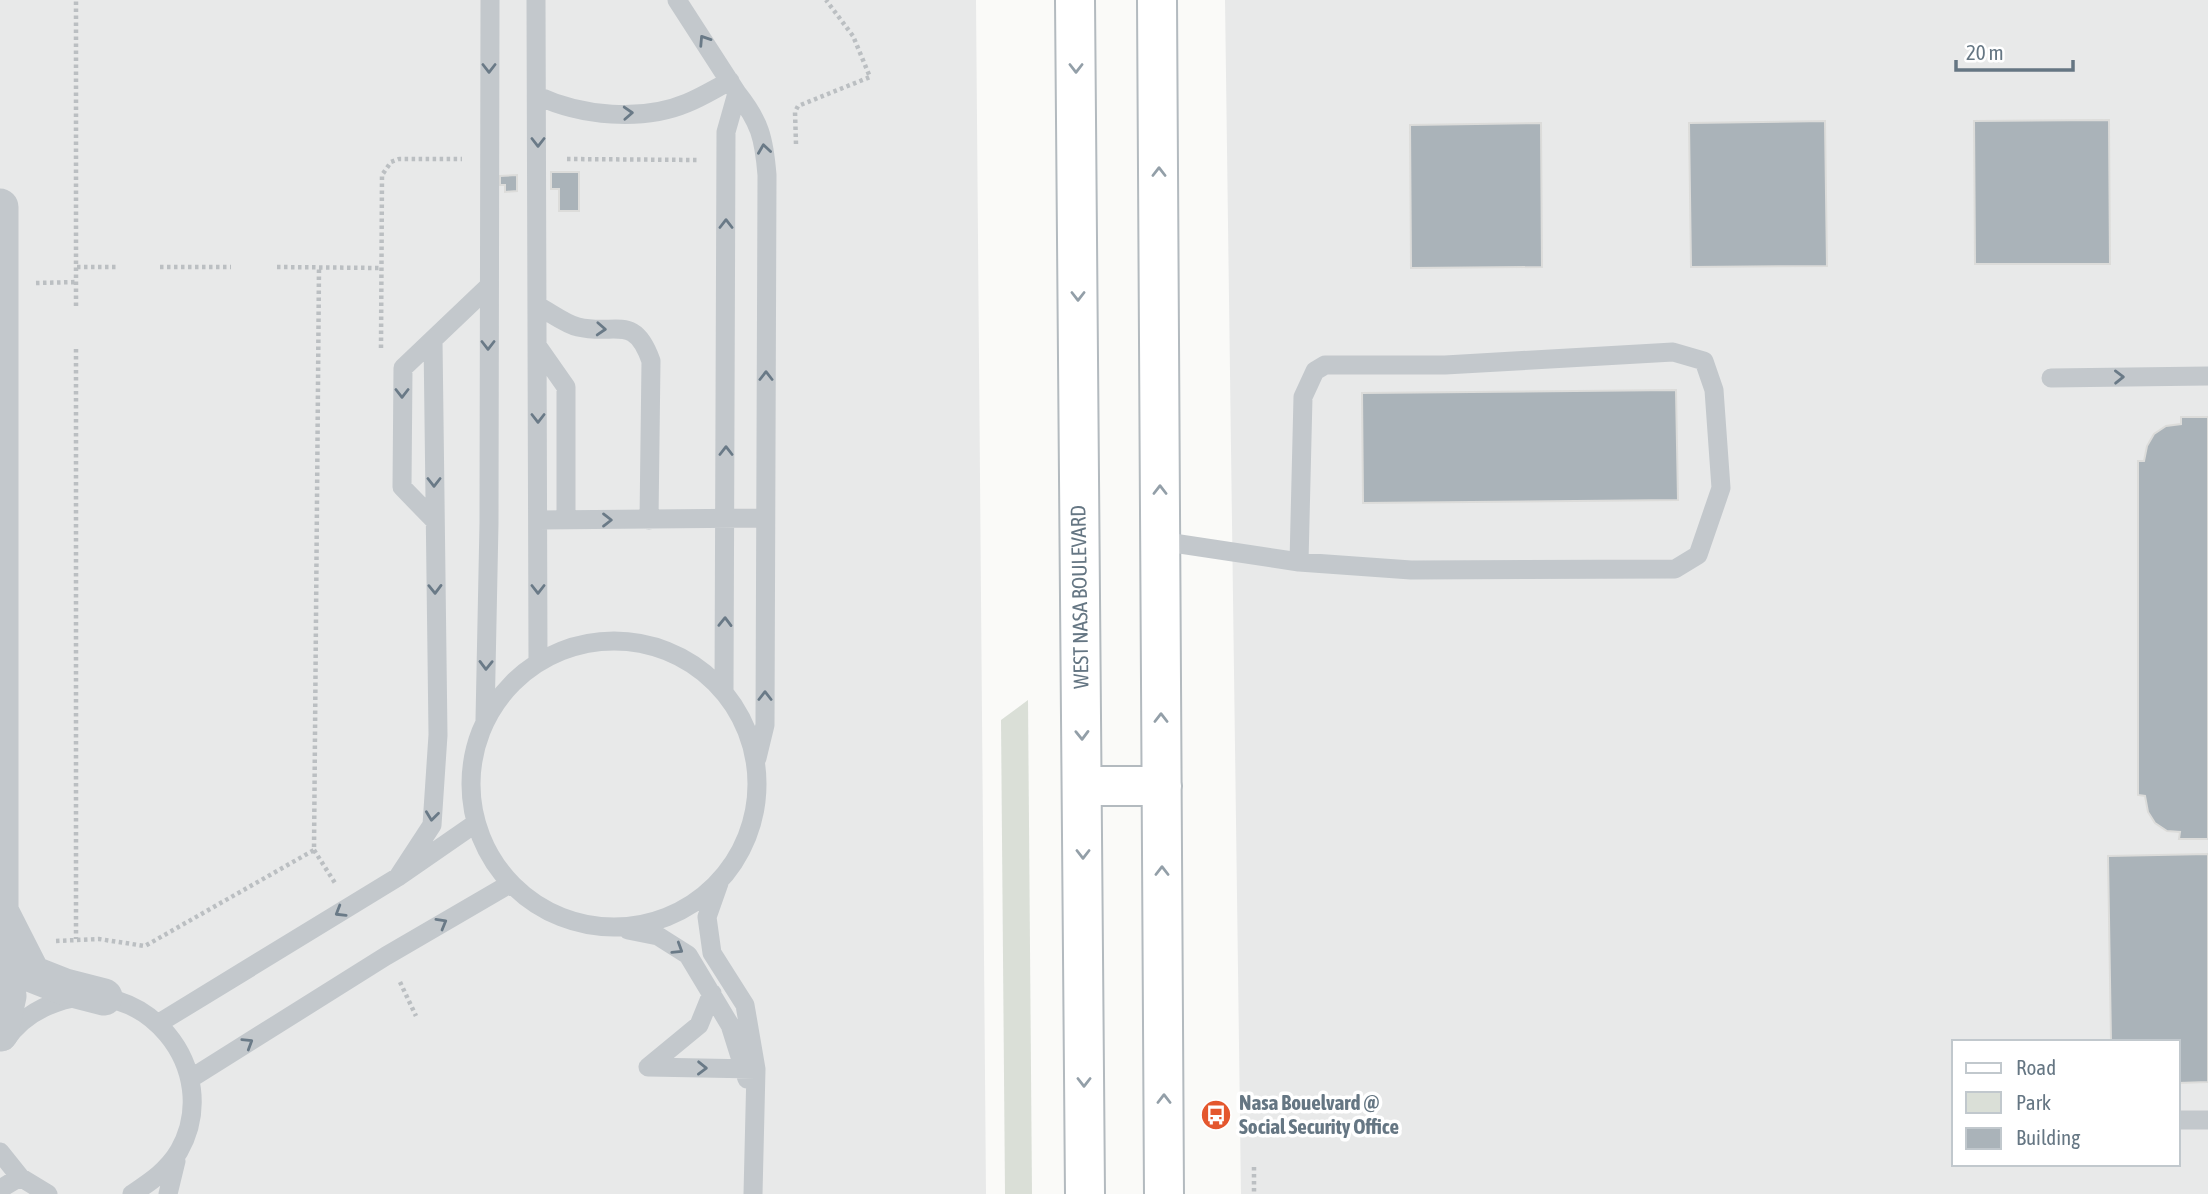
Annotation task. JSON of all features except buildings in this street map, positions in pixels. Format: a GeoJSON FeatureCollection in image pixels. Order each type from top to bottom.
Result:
{"type":"FeatureCollection","features":[{"type":"Feature","properties":{"kind":"main road","name":"WEST NASA BOULEVARD"},"geometry":{"type":"LineString","coordinates":[[1075,0],[1085,1194]]}},
{"type":"Feature","properties":{"kind":"main road"},"geometry":{"type":"LineString","coordinates":[[1157,0],[1164,1194]]}},
{"type":"Feature","properties":{"kind":"main road"},"geometry":{"type":"LineString","coordinates":[[1083,786],[1161,786]]}},
{"type":"Feature","properties":{"kind":"street"},"geometry":{"type":"LineString","coordinates":[[0,207],[0,946],[8,996],[0,1032]]}},
{"type":"Feature","properties":{"kind":"street"},"geometry":{"type":"LineString","coordinates":[[1,912],[32,974],[65,987],[104,997]]}},
{"type":"Feature","properties":{"kind":"lane"},"geometry":{"type":"LineString","coordinates":[[485,721],[489,523],[487,288],[490,0]]}},
{"type":"Feature","properties":{"kind":"lane"},"geometry":{"type":"LineString","coordinates":[[536,0],[538,661]]}},
{"type":"Feature","properties":{"kind":"lane"},"geometry":{"type":"LineString","coordinates":[[677,0],[757,118],[765,144],[765,725],[756,763]]}},
{"type":"Feature","properties":{"kind":"lane"},"geometry":{"type":"LineString","coordinates":[[538,96],[581,111],[649,112],[684,104],[734,87]]}},
{"type":"Feature","properties":{"kind":"lane"},"geometry":{"type":"LineString","coordinates":[[724,691],[726,132],[734,87]]}},
{"type":"Feature","properties":{"kind":"lane"},"geometry":{"type":"LineString","coordinates":[[434,520],[402,487],[402,368],[487,288]]}},
{"type":"Feature","properties":{"kind":"lane"},"geometry":{"type":"LineString","coordinates":[[538,306],[577,327],[629,330],[643,341],[651,361],[649,520]]}},
{"type":"Feature","properties":{"kind":"lane"},"geometry":{"type":"LineString","coordinates":[[398,877],[432,825],[438,735],[433,341]]}},
{"type":"Feature","properties":{"kind":"lane"},"geometry":{"type":"LineString","coordinates":[[538,347],[566,387],[566,520]]}},
{"type":"Feature","properties":{"kind":"lane"},"geometry":{"type":"LineString","coordinates":[[1160,541],[1299,562],[1412,570],[1675,569],[1698,555],[1721,488],[1714,390],[1704,361],[1672,352],[1445,365],[1325,365],[1315,371],[1303,397],[1299,562]]}},
{"type":"Feature","properties":{"kind":"lane"},"geometry":{"type":"LineString","coordinates":[[2051,378],[2208,376]]}},
{"type":"Feature","properties":{"kind":"lane"},"geometry":{"type":"LineString","coordinates":[[538,520],[765,518]]}},
{"type":"Feature","properties":{"kind":"lane"},"geometry":{"type":"LineString","coordinates":[[615,927],[654,922],[690,905],[720,880],[739,854],[751,825],[757,795],[756,763],[750,737],[724,691],[693,663],[656,646],[616,640],[576,645],[538,661],[499,698],[485,721],[474,754],[471,788],[476,822],[487,850],[508,884],[527,903],[582,924],[615,927],[658,936],[688,955],[730,1025],[750,1069]]}},
{"type":"Feature","properties":{"kind":"lane"},"geometry":{"type":"LineString","coordinates":[[159,1023],[398,877],[476,822]]}},
{"type":"Feature","properties":{"kind":"lane"},"geometry":{"type":"LineString","coordinates":[[720,880],[707,917],[712,953],[745,1005],[755,1103],[753,1194]]}},
{"type":"Feature","properties":{"kind":"lane"},"geometry":{"type":"LineString","coordinates":[[190,1079],[386,956],[508,884]]}},
{"type":"Feature","properties":{"kind":"lane"},"geometry":{"type":"LineString","coordinates":[[712,993],[699,1025],[648,1067],[750,1069]]}},
{"type":"Feature","properties":{"kind":"lane"},"geometry":{"type":"LineString","coordinates":[[0,1049],[12,1030],[38,1009],[70,997],[104,997],[124,1001],[159,1023],[174,1039],[190,1079],[192,1104],[188,1129],[178,1152],[168,1194]]}},
{"type":"Feature","properties":{"kind":"lane"},"geometry":{"type":"LineString","coordinates":[[2180,1120],[2208,1120]]}},
{"type":"Feature","properties":{"kind":"lane"},"geometry":{"type":"LineString","coordinates":[[0,1152],[19,1177],[48,1194]]}},
{"type":"Feature","properties":{"kind":"lane"},"geometry":{"type":"LineString","coordinates":[[132,1194],[157,1178],[178,1152]]}},
{"type":"Feature","properties":{"kind":"lane"},"geometry":{"type":"LineString","coordinates":[[0,1189],[19,1177]]}},
{"type":"Feature","properties":{"kind":"path"},"geometry":{"type":"LineString","coordinates":[[76,0],[76,306]]}},
{"type":"Feature","properties":{"kind":"path"},"geometry":{"type":"LineString","coordinates":[[793,153],[798,106],[870,77],[853,36],[826,0]]}},
{"type":"Feature","properties":{"kind":"path"},"geometry":{"type":"LineString","coordinates":[[381,350],[380,185],[386,167],[399,159],[475,159]]}},
{"type":"Feature","properties":{"kind":"path"},"geometry":{"type":"LineString","coordinates":[[565,159],[700,160]]}},
{"type":"Feature","properties":{"kind":"path"},"geometry":{"type":"LineString","coordinates":[[77,267],[119,267]]}},
{"type":"Feature","properties":{"kind":"path"},"geometry":{"type":"LineString","coordinates":[[160,267],[231,267]]}},
{"type":"Feature","properties":{"kind":"path"},"geometry":{"type":"LineString","coordinates":[[277,267],[380,268]]}},
{"type":"Feature","properties":{"kind":"path"},"geometry":{"type":"LineString","coordinates":[[319,267],[314,850],[341,893]]}},
{"type":"Feature","properties":{"kind":"path"},"geometry":{"type":"LineString","coordinates":[[31,283],[77,282]]}},
{"type":"Feature","properties":{"kind":"path"},"geometry":{"type":"LineString","coordinates":[[76,349],[76,939]]}},
{"type":"Feature","properties":{"kind":"path"},"geometry":{"type":"LineString","coordinates":[[47,943],[99,939],[145,946],[314,850]]}},
{"type":"Feature","properties":{"kind":"path"},"geometry":{"type":"LineString","coordinates":[[394,970],[416,1016]]}},
{"type":"Feature","properties":{"kind":"path"},"geometry":{"type":"LineString","coordinates":[[1254,1167],[1254,1194]]}},
{"type":"Feature","properties":{"kind":"shaded area"},"geometry":{"type":"Polygon","coordinates":[[[0,0],[976,0],[986,1194],[0,1194],[0,0]]]}},
{"type":"Feature","properties":{"kind":"shaded area"},"geometry":{"type":"Polygon","coordinates":[[[1225,0],[2208,0],[2208,1194],[1241,1194],[1225,0]]]}},
{"type":"Feature","properties":{"kind":"green space"},"geometry":{"type":"Polygon","coordinates":[[[1028,700],[1032,1194],[1005,1194],[1001,720],[1028,700]]]}},
{"type":"Feature","properties":{"kind":"place","name":"Nasa Bouelvard @ Social Security Office"},"geometry":{"type":"Point","coordinates":[1216,1115]}}]}
